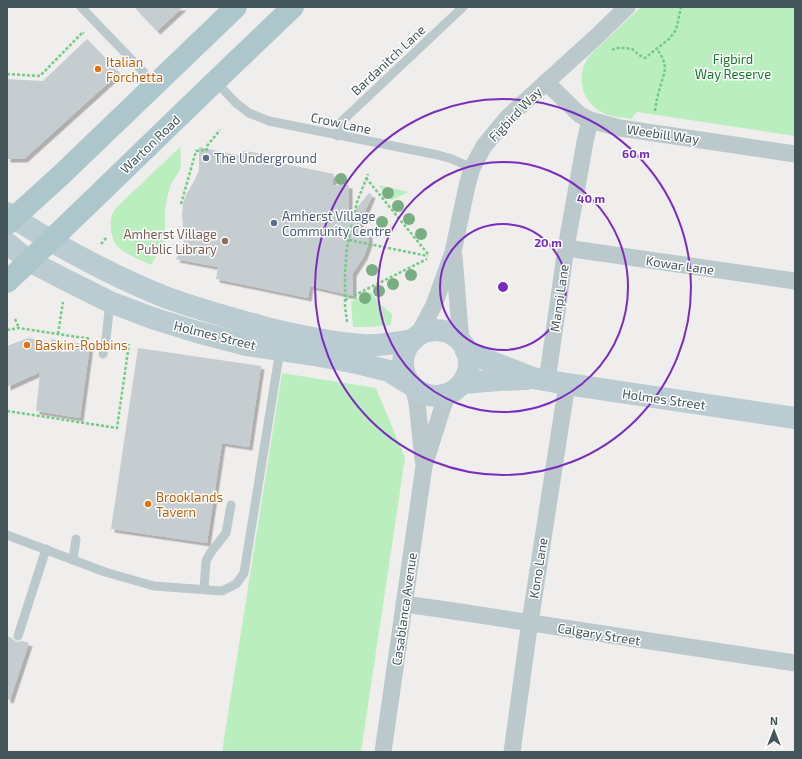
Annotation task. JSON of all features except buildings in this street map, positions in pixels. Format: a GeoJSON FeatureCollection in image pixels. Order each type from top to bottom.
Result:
{"type":"FeatureCollection","features":[{"type":"Feature","properties":{"kind":"main road"},"geometry":{"type":"LineString","coordinates":[[9,218],[60,176],[236,7]]}},
{"type":"Feature","properties":{"kind":"main road","name":"Warton Road"},"geometry":{"type":"LineString","coordinates":[[7,282],[214,81],[293,7]]}},
{"type":"Feature","properties":{"kind":"main road","name":"Holmes Street"},"geometry":{"type":"LineString","coordinates":[[9,218],[121,278],[165,297],[215,314],[283,332],[363,345],[397,343],[415,338],[428,331],[441,331],[451,334],[464,346],[489,361],[549,381]]}},
{"type":"Feature","properties":{"kind":"main road","name":"Holmes Street"},"geometry":{"type":"LineString","coordinates":[[7,243],[29,261],[110,302],[152,318],[247,345],[316,355],[389,371],[411,385],[417,391],[432,396],[442,396],[456,388],[499,380],[549,381],[795,418]]}},
{"type":"Feature","properties":{"kind":"main road"},"geometry":{"type":"LineString","coordinates":[[411,385],[403,373],[402,361],[406,349],[415,338]]}},
{"type":"Feature","properties":{"kind":"main road"},"geometry":{"type":"LineString","coordinates":[[456,388],[466,376],[469,365],[464,346]]}},
{"type":"Feature","properties":{"kind":"street","name":"Figbird Way"},"geometry":{"type":"LineString","coordinates":[[415,338],[434,305],[454,252],[472,168],[484,146],[508,117],[627,7]]}},
{"type":"Feature","properties":{"kind":"street","name":"Weebill Way"},"geometry":{"type":"LineString","coordinates":[[546,82],[580,115],[590,120],[620,128],[795,154]]}},
{"type":"Feature","properties":{"kind":"street","name":"Manpi Lane"},"geometry":{"type":"LineString","coordinates":[[549,381],[566,248],[590,120]]}},
{"type":"Feature","properties":{"kind":"street","name":"Kowar Lane"},"geometry":{"type":"LineString","coordinates":[[566,248],[795,281]]}},
{"type":"Feature","properties":{"kind":"street","name":"Figbird Way"},"geometry":{"type":"LineString","coordinates":[[454,252],[464,346]]}},
{"type":"Feature","properties":{"kind":"street","name":"Kono Lane"},"geometry":{"type":"LineString","coordinates":[[512,752],[530,623],[549,381]]}},
{"type":"Feature","properties":{"kind":"street","name":"Casablanca Avenue"},"geometry":{"type":"LineString","coordinates":[[411,385],[417,402],[424,466]]}},
{"type":"Feature","properties":{"kind":"street","name":"Casablanca Avenue"},"geometry":{"type":"LineString","coordinates":[[383,752],[424,466],[443,406],[456,388]]}},
{"type":"Feature","properties":{"kind":"street","name":"Calgary Street"},"geometry":{"type":"LineString","coordinates":[[404,604],[795,663]]}},
{"type":"Feature","properties":{"kind":"lane"},"geometry":{"type":"LineString","coordinates":[[81,7],[155,84]]}},
{"type":"Feature","properties":{"kind":"lane","name":"Bardanitch Lane"},"geometry":{"type":"LineString","coordinates":[[338,136],[341,122],[463,7]]}},
{"type":"Feature","properties":{"kind":"lane","name":"Crow Lane"},"geometry":{"type":"LineString","coordinates":[[214,81],[236,103],[249,113],[269,121],[444,157],[472,168]]}},
{"type":"Feature","properties":{"kind":"lane"},"geometry":{"type":"LineString","coordinates":[[103,354],[110,302]]}},
{"type":"Feature","properties":{"kind":"lane"},"geometry":{"type":"LineString","coordinates":[[7,535],[73,560],[104,575],[152,590],[222,590],[236,584],[244,573],[280,350]]}},
{"type":"Feature","properties":{"kind":"lane"},"geometry":{"type":"LineString","coordinates":[[204,589],[206,561],[226,533],[231,505]]}},
{"type":"Feature","properties":{"kind":"lane"},"geometry":{"type":"LineString","coordinates":[[73,560],[76,539]]}},
{"type":"Feature","properties":{"kind":"lane"},"geometry":{"type":"LineString","coordinates":[[18,636],[46,550]]}},
{"type":"Feature","properties":{"kind":"path"},"geometry":{"type":"LineString","coordinates":[[609,51],[616,48],[632,49],[638,55],[645,58],[669,39],[676,30],[680,7]]}},
{"type":"Feature","properties":{"kind":"path"},"geometry":{"type":"LineString","coordinates":[[7,74],[40,76],[83,32],[88,36]]}},
{"type":"Feature","properties":{"kind":"path"},"geometry":{"type":"LineString","coordinates":[[655,111],[659,91],[665,74],[665,64],[657,49]]}},
{"type":"Feature","properties":{"kind":"path"},"geometry":{"type":"LineString","coordinates":[[206,156],[207,146],[220,130]]}},
{"type":"Feature","properties":{"kind":"path"},"geometry":{"type":"LineString","coordinates":[[181,204],[196,151],[207,150]]}},
{"type":"Feature","properties":{"kind":"path"},"geometry":{"type":"LineString","coordinates":[[347,324],[345,272],[349,240],[357,202],[368,174]]}},
{"type":"Feature","properties":{"kind":"path"},"geometry":{"type":"LineString","coordinates":[[366,178],[428,256]]}},
{"type":"Feature","properties":{"kind":"path"},"geometry":{"type":"LineString","coordinates":[[349,240],[428,256]]}},
{"type":"Feature","properties":{"kind":"path"},"geometry":{"type":"LineString","coordinates":[[345,300],[428,256]]}},
{"type":"Feature","properties":{"kind":"path"},"geometry":{"type":"LineString","coordinates":[[58,334],[64,296]]}},
{"type":"Feature","properties":{"kind":"path"},"geometry":{"type":"LineString","coordinates":[[15,319],[18,328]]}},
{"type":"Feature","properties":{"kind":"path"},"geometry":{"type":"LineString","coordinates":[[7,330],[18,328],[92,339]]}},
{"type":"Feature","properties":{"kind":"path"},"geometry":{"type":"LineString","coordinates":[[7,411],[116,428],[129,344]]}},
{"type":"Feature","properties":{"kind":"green space","name":"Figbird Way Reserve"},"geometry":{"type":"Polygon","coordinates":[[[641,7],[795,7],[795,136],[637,112],[631,119],[616,117],[601,112],[594,107],[588,101],[582,87],[582,71],[585,63],[589,56],[641,7]]]}},
{"type":"Feature","properties":{"kind":"green space"},"geometry":{"type":"Polygon","coordinates":[[[180,147],[180,170],[171,184],[165,209],[165,238],[151,265],[128,254],[117,246],[111,231],[112,215],[117,207],[180,147]]]}},
{"type":"Feature","properties":{"kind":"green space"},"geometry":{"type":"Polygon","coordinates":[[[378,185],[409,192],[391,200],[378,185]]]}},
{"type":"Feature","properties":{"kind":"green space"},"geometry":{"type":"Polygon","coordinates":[[[371,292],[379,303],[392,314],[391,325],[353,327],[351,302],[371,292]]]}},
{"type":"Feature","properties":{"kind":"green space"},"geometry":{"type":"Polygon","coordinates":[[[282,373],[376,388],[405,458],[361,752],[222,752],[282,373]]]}},
{"type":"Feature","properties":{"kind":"place","name":"Italian Forchetta"},"geometry":{"type":"Point","coordinates":[98,69]}},
{"type":"Feature","properties":{"kind":"place","name":"The Underground"},"geometry":{"type":"Point","coordinates":[206,158]}},
{"type":"Feature","properties":{"kind":"place","name":"Amherst Village Community Centre"},"geometry":{"type":"Point","coordinates":[274,223]}},
{"type":"Feature","properties":{"kind":"place","name":"Amherst Village Public Library"},"geometry":{"type":"Point","coordinates":[225,241]}},
{"type":"Feature","properties":{"kind":"place","name":"Baskin-Robbins"},"geometry":{"type":"Point","coordinates":[27,345]}},
{"type":"Feature","properties":{"kind":"place","name":"Brooklands Tavern"},"geometry":{"type":"Point","coordinates":[148,504]}}]}
